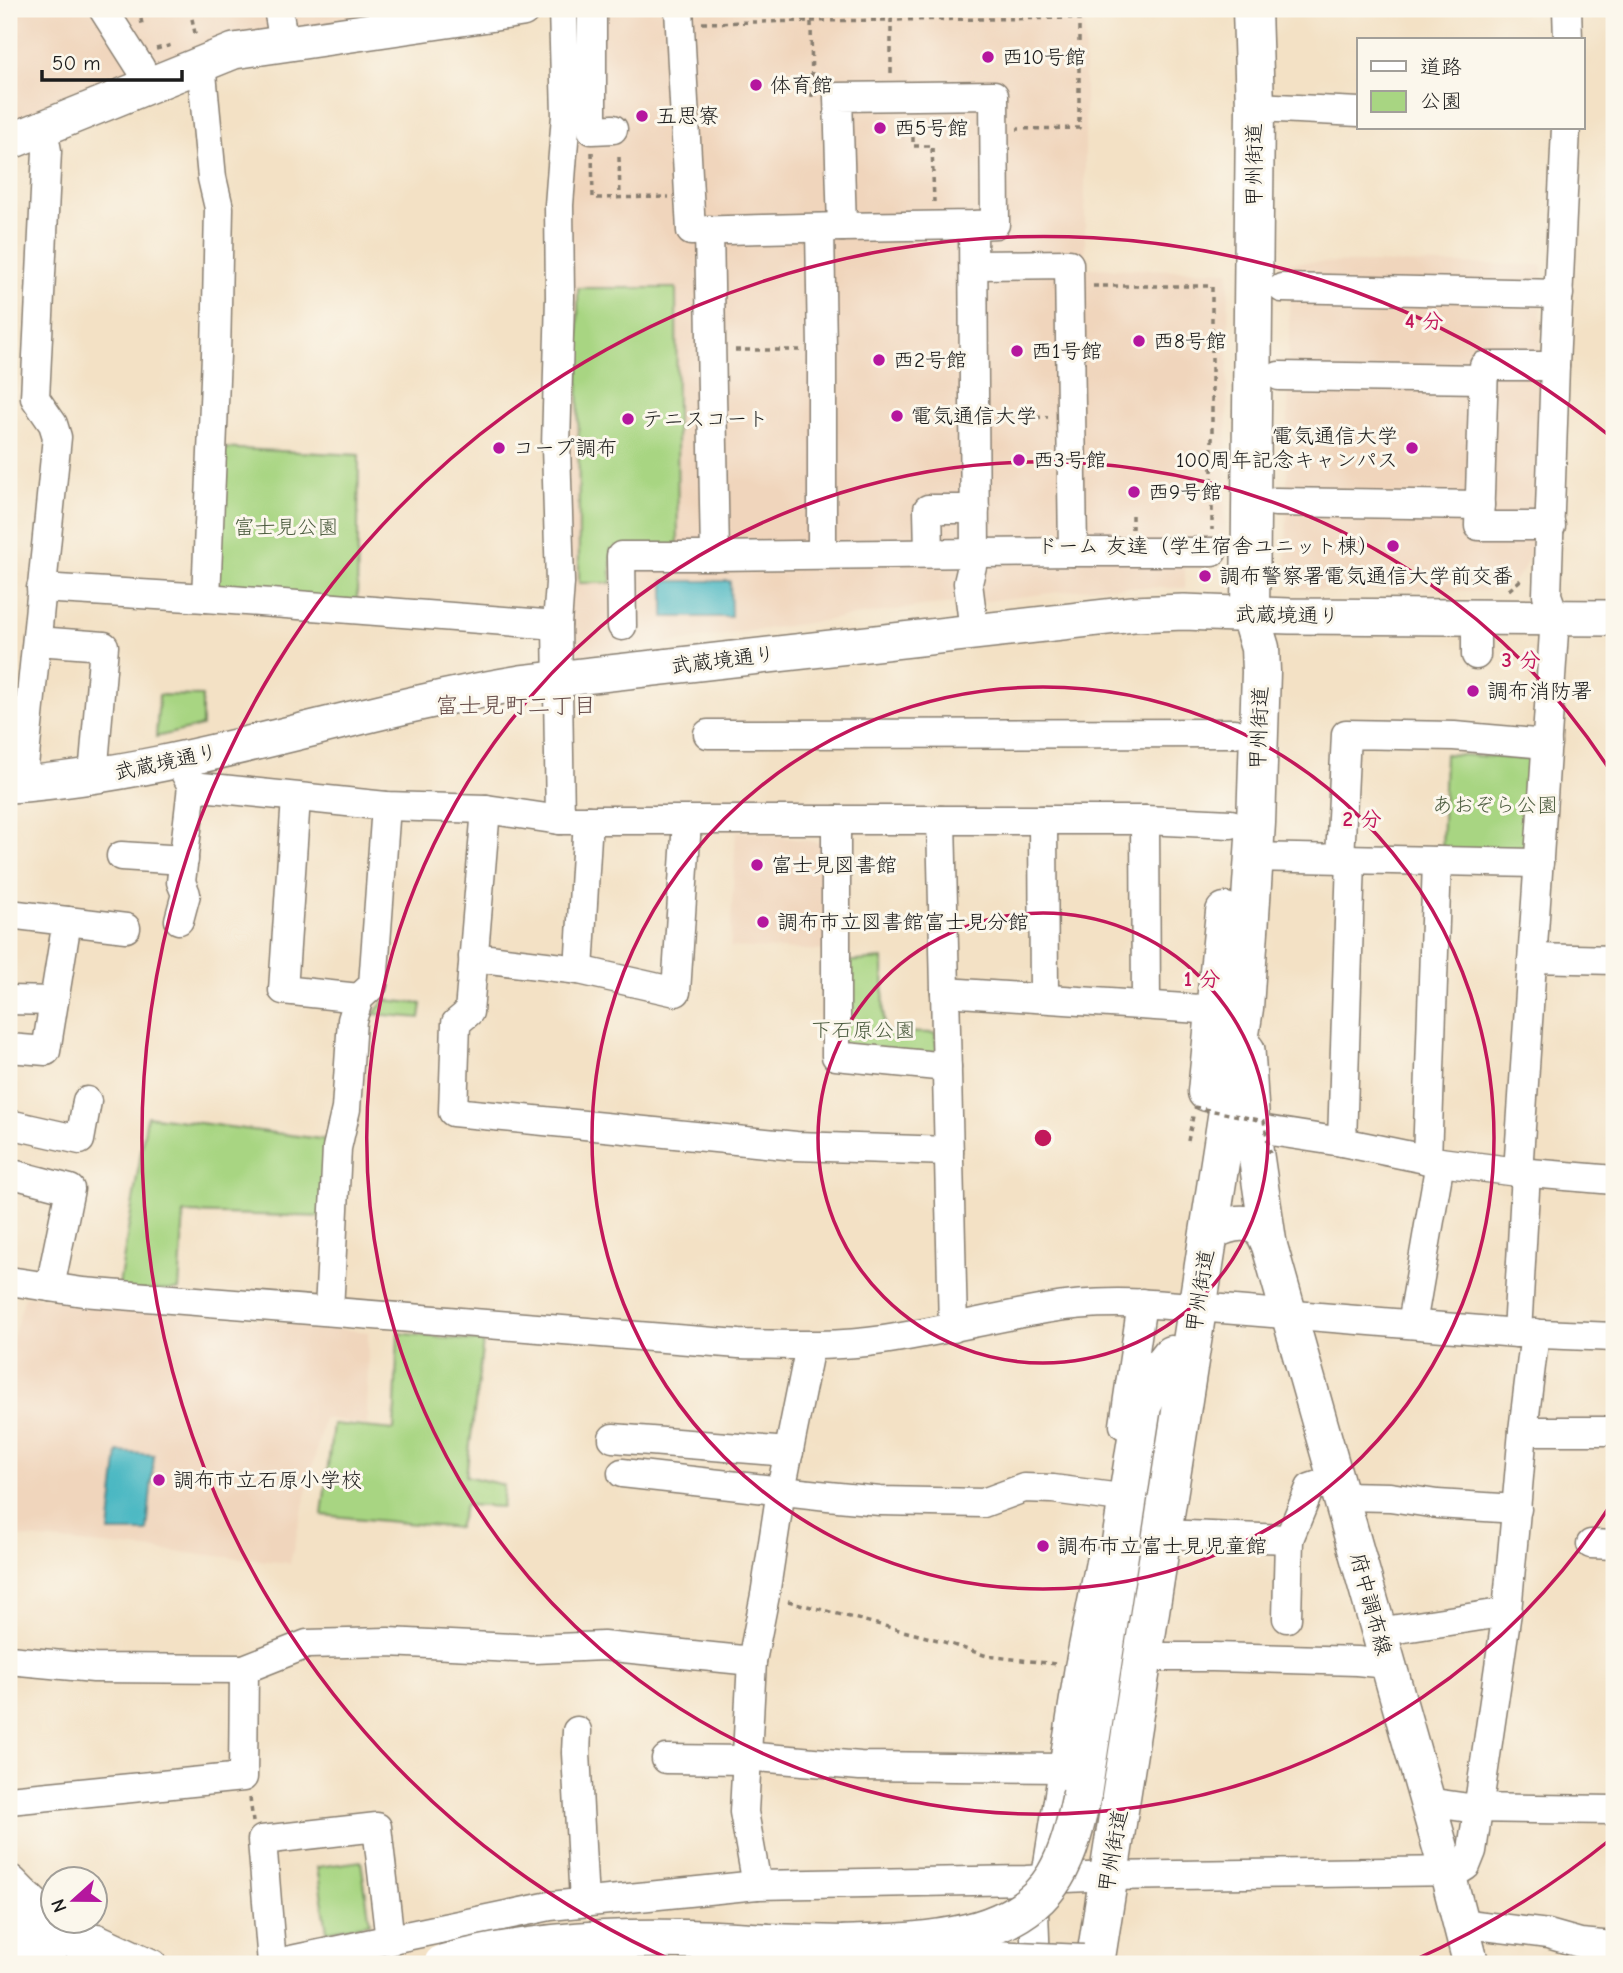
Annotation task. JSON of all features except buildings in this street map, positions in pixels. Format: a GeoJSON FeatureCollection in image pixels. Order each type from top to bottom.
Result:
{"type":"FeatureCollection","features":[{"type":"Feature","properties":{"kind":"highway","name":"甲州街道"},"geometry":{"type":"LineString","coordinates":[[1095,1964],[1109,1744],[1171,1355],[1173,1305],[1208,1236],[1229,1009],[1253,857],[1261,672],[1260,648],[1250,615],[1255,107],[1252,9]]}},
{"type":"Feature","properties":{"kind":"highway","name":"甲州街道"},"geometry":{"type":"LineString","coordinates":[[1077,1964],[1099,1877],[1116,1836],[1162,1534],[1173,1305],[1204,1119],[1229,1009],[1223,939],[1238,648],[1250,615]]}},
{"type":"Feature","properties":{"kind":"highway"},"geometry":{"type":"LineString","coordinates":[[842,1945],[938,1938],[991,1926],[1027,1907],[1042,1894],[1055,1875],[1074,1829],[1082,1794],[1142,1406],[1160,1369],[1171,1355]]}},
{"type":"Feature","properties":{"kind":"highway"},"geometry":{"type":"LineString","coordinates":[[9,1884],[47,1921],[77,1943],[114,1964]]}},
{"type":"Feature","properties":{"kind":"highway"},"geometry":{"type":"LineString","coordinates":[[9,1921],[48,1964]]}},
{"type":"Feature","properties":{"kind":"highway"},"geometry":{"type":"LineString","coordinates":[[443,1964],[530,1947],[599,1940],[699,1938],[842,1945],[994,1960],[1083,1964]]}},
{"type":"Feature","properties":{"kind":"highway"},"geometry":{"type":"LineString","coordinates":[[562,1964],[672,1950],[768,1943]]}},
{"type":"Feature","properties":{"kind":"main road"},"geometry":{"type":"LineString","coordinates":[[9,142],[43,129],[148,68],[194,49],[234,51],[522,9]]}},
{"type":"Feature","properties":{"kind":"main road","name":"武蔵境通り"},"geometry":{"type":"LineString","coordinates":[[16,785],[93,776],[185,773],[380,710],[559,678],[1133,614],[1184,612],[1614,618]]}},
{"type":"Feature","properties":{"kind":"main road","name":"府中調布線"},"geometry":{"type":"LineString","coordinates":[[1229,1009],[1261,1140],[1269,1244],[1471,1964]]}},
{"type":"Feature","properties":{"kind":"main road"},"geometry":{"type":"LineString","coordinates":[[1208,1236],[1224,1225],[1246,1224],[1260,1229],[1269,1244]]}},
{"type":"Feature","properties":{"kind":"street"},"geometry":{"type":"LineString","coordinates":[[103,9],[140,67],[148,68]]}},
{"type":"Feature","properties":{"kind":"street"},"geometry":{"type":"LineString","coordinates":[[278,9],[284,43]]}},
{"type":"Feature","properties":{"kind":"street"},"geometry":{"type":"LineString","coordinates":[[564,9],[566,115],[559,205],[561,297],[556,446],[560,583],[557,625],[559,678],[574,820],[579,970]]}},
{"type":"Feature","properties":{"kind":"street"},"geometry":{"type":"LineString","coordinates":[[592,9],[602,130]]}},
{"type":"Feature","properties":{"kind":"street"},"geometry":{"type":"LineString","coordinates":[[1567,9],[1568,38]]}},
{"type":"Feature","properties":{"kind":"street"},"geometry":{"type":"LineString","coordinates":[[679,16],[691,231],[709,230],[831,228],[935,226],[995,224],[994,94],[838,97],[831,228],[822,349],[822,554]]}},
{"type":"Feature","properties":{"kind":"street"},"geometry":{"type":"LineString","coordinates":[[194,49],[212,178],[219,208],[206,598]]}},
{"type":"Feature","properties":{"kind":"street"},"geometry":{"type":"LineString","coordinates":[[1255,107],[1357,111]]}},
{"type":"Feature","properties":{"kind":"street"},"geometry":{"type":"LineString","coordinates":[[16,785],[37,641],[57,437],[53,424],[35,398],[47,151],[43,129]]}},
{"type":"Feature","properties":{"kind":"street"},"geometry":{"type":"LineString","coordinates":[[390,1941],[377,1827],[262,1840],[272,1964],[390,1941],[550,1906],[757,1885],[1458,1871],[1466,1866],[1472,1851],[1507,1612],[1523,1431],[1526,1333],[1522,1173],[1555,617],[1547,596],[1566,130]]}},
{"type":"Feature","properties":{"kind":"street"},"geometry":{"type":"LineString","coordinates":[[973,225],[975,553],[968,583],[974,631]]}},
{"type":"Feature","properties":{"kind":"street"},"geometry":{"type":"LineString","coordinates":[[709,230],[715,556]]}},
{"type":"Feature","properties":{"kind":"street"},"geometry":{"type":"LineString","coordinates":[[974,265],[1069,264],[1073,552]]}},
{"type":"Feature","properties":{"kind":"street"},"geometry":{"type":"LineString","coordinates":[[1282,288],[1559,293]]}},
{"type":"Feature","properties":{"kind":"street"},"geometry":{"type":"LineString","coordinates":[[1551,526],[1479,526],[1484,366],[1555,366]]}},
{"type":"Feature","properties":{"kind":"street"},"geometry":{"type":"LineString","coordinates":[[1279,376],[1483,379]]}},
{"type":"Feature","properties":{"kind":"street"},"geometry":{"type":"LineString","coordinates":[[1275,502],[1480,505]]}},
{"type":"Feature","properties":{"kind":"street"},"geometry":{"type":"LineString","coordinates":[[929,553],[928,509],[975,509]]}},
{"type":"Feature","properties":{"kind":"street"},"geometry":{"type":"LineString","coordinates":[[622,626],[621,556],[1212,552]]}},
{"type":"Feature","properties":{"kind":"street"},"geometry":{"type":"LineString","coordinates":[[41,588],[557,625]]}},
{"type":"Feature","properties":{"kind":"street"},"geometry":{"type":"LineString","coordinates":[[1474,617],[1476,655]]}},
{"type":"Feature","properties":{"kind":"street"},"geometry":{"type":"LineString","coordinates":[[37,641],[104,646],[93,776]]}},
{"type":"Feature","properties":{"kind":"street"},"geometry":{"type":"LineString","coordinates":[[708,734],[1234,733]]}},
{"type":"Feature","properties":{"kind":"street"},"geometry":{"type":"LineString","coordinates":[[1342,1142],[1346,734],[1454,736],[1547,744]]}},
{"type":"Feature","properties":{"kind":"street"},"geometry":{"type":"LineString","coordinates":[[179,920],[186,894],[181,882],[184,860],[185,773],[296,798],[386,806],[486,809],[574,820],[1144,820],[1231,824]]}},
{"type":"Feature","properties":{"kind":"street"},"geometry":{"type":"LineString","coordinates":[[296,798],[283,990],[359,998]]}},
{"type":"Feature","properties":{"kind":"street"},"geometry":{"type":"LineString","coordinates":[[329,1311],[337,1148],[345,1109],[352,1020],[359,998],[373,985],[386,806]]}},
{"type":"Feature","properties":{"kind":"street"},"geometry":{"type":"LineString","coordinates":[[486,809],[469,1012],[456,1023],[453,1112],[796,1146],[949,1151]]}},
{"type":"Feature","properties":{"kind":"street"},"geometry":{"type":"LineString","coordinates":[[836,820],[836,1056],[947,1067]]}},
{"type":"Feature","properties":{"kind":"street"},"geometry":{"type":"LineString","coordinates":[[941,820],[953,1328]]}},
{"type":"Feature","properties":{"kind":"street"},"geometry":{"type":"LineString","coordinates":[[1043,820],[1044,998]]}},
{"type":"Feature","properties":{"kind":"street"},"geometry":{"type":"LineString","coordinates":[[1144,820],[1146,1005]]}},
{"type":"Feature","properties":{"kind":"street"},"geometry":{"type":"LineString","coordinates":[[474,957],[579,970],[676,992],[687,821]]}},
{"type":"Feature","properties":{"kind":"street"},"geometry":{"type":"LineString","coordinates":[[121,856],[184,860]]}},
{"type":"Feature","properties":{"kind":"street"},"geometry":{"type":"LineString","coordinates":[[1253,857],[1539,863]]}},
{"type":"Feature","properties":{"kind":"street"},"geometry":{"type":"LineString","coordinates":[[1412,1324],[1433,1161],[1437,861]]}},
{"type":"Feature","properties":{"kind":"street"},"geometry":{"type":"LineString","coordinates":[[9,914],[126,928]]}},
{"type":"Feature","properties":{"kind":"street"},"geometry":{"type":"LineString","coordinates":[[9,1048],[46,1051],[67,921]]}},
{"type":"Feature","properties":{"kind":"street"},"geometry":{"type":"LineString","coordinates":[[1533,958],[1614,960]]}},
{"type":"Feature","properties":{"kind":"street"},"geometry":{"type":"LineString","coordinates":[[945,992],[1229,1009]]}},
{"type":"Feature","properties":{"kind":"street"},"geometry":{"type":"LineString","coordinates":[[9,1000],[54,1001]]}},
{"type":"Feature","properties":{"kind":"street"},"geometry":{"type":"LineString","coordinates":[[9,1124],[80,1140],[87,1101]]}},
{"type":"Feature","properties":{"kind":"street"},"geometry":{"type":"LineString","coordinates":[[1261,1140],[1342,1142],[1433,1161],[1522,1173],[1614,1180]]}},
{"type":"Feature","properties":{"kind":"street"},"geometry":{"type":"LineString","coordinates":[[9,1173],[70,1189],[50,1287]]}},
{"type":"Feature","properties":{"kind":"street"},"geometry":{"type":"LineString","coordinates":[[11,1288],[50,1287],[83,1292],[739,1344],[810,1346],[879,1341],[1047,1308],[1095,1303],[1173,1305],[1526,1333],[1614,1337]]}},
{"type":"Feature","properties":{"kind":"street"},"geometry":{"type":"LineString","coordinates":[[1036,1964],[1036,1880],[1063,1768],[1079,1667],[1114,1497],[1173,1305]]}},
{"type":"Feature","properties":{"kind":"street"},"geometry":{"type":"LineString","coordinates":[[757,1885],[744,1812],[752,1661],[765,1595],[780,1490],[810,1346]]}},
{"type":"Feature","properties":{"kind":"street"},"geometry":{"type":"LineString","coordinates":[[1523,1431],[1614,1432]]}},
{"type":"Feature","properties":{"kind":"street"},"geometry":{"type":"LineString","coordinates":[[613,1438],[789,1452]]}},
{"type":"Feature","properties":{"kind":"street"},"geometry":{"type":"LineString","coordinates":[[622,1473],[880,1500],[984,1503],[1024,1488],[1114,1497]]}},
{"type":"Feature","properties":{"kind":"street"},"geometry":{"type":"LineString","coordinates":[[1287,1618],[1289,1539],[1310,1488],[1338,1487],[1437,1504],[1517,1509]]}},
{"type":"Feature","properties":{"kind":"street"},"geometry":{"type":"LineString","coordinates":[[1162,1534],[1289,1539]]}},
{"type":"Feature","properties":{"kind":"street"},"geometry":{"type":"LineString","coordinates":[[1142,1657],[1357,1661],[1383,1648],[1507,1612]]}},
{"type":"Feature","properties":{"kind":"street"},"geometry":{"type":"LineString","coordinates":[[9,1660],[94,1668],[244,1669],[307,1644],[388,1642],[535,1649],[603,1646],[752,1661]]}},
{"type":"Feature","properties":{"kind":"street"},"geometry":{"type":"LineString","coordinates":[[9,1800],[243,1777],[244,1669]]}},
{"type":"Feature","properties":{"kind":"street"},"geometry":{"type":"LineString","coordinates":[[578,1731],[576,1753],[584,1902]]}},
{"type":"Feature","properties":{"kind":"street"},"geometry":{"type":"LineString","coordinates":[[666,1759],[746,1758],[860,1766],[1063,1768]]}},
{"type":"Feature","properties":{"kind":"street"},"geometry":{"type":"LineString","coordinates":[[1427,1802],[1477,1808],[1614,1810]]}},
{"type":"Feature","properties":{"kind":"street"},"geometry":{"type":"LineString","coordinates":[[9,1861],[38,1891]]}},
{"type":"Feature","properties":{"kind":"street"},"geometry":{"type":"LineString","coordinates":[[470,1923],[480,1964]]}},
{"type":"Feature","properties":{"kind":"street"},"geometry":{"type":"LineString","coordinates":[[1460,1923],[1548,1934],[1580,1943],[1614,1945]]}},
{"type":"Feature","properties":{"kind":"street"},"geometry":{"type":"LineString","coordinates":[[91,1934],[153,1964]]}},
{"type":"Feature","properties":{"kind":"path"},"geometry":{"type":"LineString","coordinates":[[139,9],[143,30]]}},
{"type":"Feature","properties":{"kind":"path"},"geometry":{"type":"LineString","coordinates":[[148,68],[194,49],[190,9]]}},
{"type":"Feature","properties":{"kind":"path"},"geometry":{"type":"LineString","coordinates":[[679,16],[811,21],[1079,18],[1079,128],[995,130]]}},
{"type":"Feature","properties":{"kind":"path"},"geometry":{"type":"LineString","coordinates":[[891,20],[902,96],[913,146],[932,146],[935,226]]}},
{"type":"Feature","properties":{"kind":"path"},"geometry":{"type":"LineString","coordinates":[[811,21],[812,97],[838,97]]}},
{"type":"Feature","properties":{"kind":"path"},"geometry":{"type":"LineString","coordinates":[[602,130],[593,198],[688,197]]}},
{"type":"Feature","properties":{"kind":"path"},"geometry":{"type":"LineString","coordinates":[[620,157],[620,198]]}},
{"type":"Feature","properties":{"kind":"path"},"geometry":{"type":"LineString","coordinates":[[1070,286],[1212,286],[1212,552]]}},
{"type":"Feature","properties":{"kind":"path"},"geometry":{"type":"LineString","coordinates":[[712,350],[822,349]]}},
{"type":"Feature","properties":{"kind":"path"},"geometry":{"type":"LineString","coordinates":[[975,419],[1071,417]]}},
{"type":"Feature","properties":{"kind":"path"},"geometry":{"type":"LineString","coordinates":[[1188,1141],[1195,1107],[1264,1121],[1261,1140]]}},
{"type":"Feature","properties":{"kind":"path"},"geometry":{"type":"LineString","coordinates":[[765,1595],[938,1640],[987,1656],[1079,1667]]}},
{"type":"Feature","properties":{"kind":"path"},"geometry":{"type":"LineString","coordinates":[[243,1777],[252,1804],[253,1834],[262,1840]]}},
{"type":"Feature","properties":{"kind":"shaded area"},"geometry":{"type":"Polygon","coordinates":[[[9,9],[95,9],[138,79],[9,131],[9,9]]]}},
{"type":"Feature","properties":{"kind":"shaded area"},"geometry":{"type":"Polygon","coordinates":[[[113,9],[430,9],[151,71],[113,9]]]}},
{"type":"Feature","properties":{"kind":"shaded area","name":"電気通信大学"},"geometry":{"type":"Polygon","coordinates":[[[571,9],[1085,9],[1085,268],[1229,271],[1225,560],[1185,561],[1185,588],[1099,587],[971,603],[931,605],[566,658],[571,9]]]}},
{"type":"Feature","properties":{"kind":"shaded area","name":"電気通信大学 100周年記念キャンパス"},"geometry":{"type":"Polygon","coordinates":[[[1290,262],[1542,265],[1535,529],[1532,549],[1522,572],[1513,581],[1484,591],[1301,589],[1286,570],[1290,262]]]}},
{"type":"Feature","properties":{"kind":"shaded area","name":"富士見図書館"},"geometry":{"type":"Polygon","coordinates":[[[736,831],[825,843],[828,951],[730,947],[736,831]]]}},
{"type":"Feature","properties":{"kind":"shaded area","name":"調布市立石原小学校"},"geometry":{"type":"Polygon","coordinates":[[[25,1296],[368,1332],[367,1425],[324,1418],[290,1563],[9,1536],[9,1352],[25,1296]]]}},
{"type":"Feature","properties":{"kind":"green space","name":"テニスコート"},"geometry":{"type":"Polygon","coordinates":[[[578,288],[676,288],[678,550],[611,550],[611,583],[579,583],[578,288]]]}},
{"type":"Feature","properties":{"kind":"green space","name":"富士見公園"},"geometry":{"type":"Polygon","coordinates":[[[219,448],[359,455],[357,603],[211,597],[219,448]]]}},
{"type":"Feature","properties":{"kind":"green space"},"geometry":{"type":"Polygon","coordinates":[[[159,695],[202,696],[202,726],[156,737],[159,695]]]}},
{"type":"Feature","properties":{"kind":"green space","name":"あおぞら公園"},"geometry":{"type":"Polygon","coordinates":[[[1445,754],[1549,760],[1543,855],[1442,851],[1445,754]]]}},
{"type":"Feature","properties":{"kind":"green space","name":"下石原公園"},"geometry":{"type":"Polygon","coordinates":[[[883,959],[884,1032],[935,1033],[938,1061],[840,1050],[843,962],[883,959]]]}},
{"type":"Feature","properties":{"kind":"green space"},"geometry":{"type":"Polygon","coordinates":[[[385,1000],[422,1004],[420,1018],[373,1014],[385,1000]]]}},
{"type":"Feature","properties":{"kind":"green space"},"geometry":{"type":"Polygon","coordinates":[[[147,1116],[328,1140],[328,1217],[184,1213],[179,1290],[118,1291],[147,1116]]]}},
{"type":"Feature","properties":{"kind":"green space"},"geometry":{"type":"Polygon","coordinates":[[[398,1333],[483,1342],[466,1476],[504,1485],[502,1507],[465,1505],[458,1528],[322,1515],[333,1424],[394,1430],[398,1333]]]}},
{"type":"Feature","properties":{"kind":"green space"},"geometry":{"type":"Polygon","coordinates":[[[361,1861],[370,1923],[327,1931],[317,1867],[361,1861]]]}},
{"type":"Feature","properties":{"kind":"water"},"geometry":{"type":"Polygon","coordinates":[[[664,581],[730,581],[731,617],[664,617],[664,581]]]}},
{"type":"Feature","properties":{"kind":"water"},"geometry":{"type":"Polygon","coordinates":[[[118,1452],[154,1455],[147,1532],[109,1532],[118,1452]]]}},
{"type":"Feature","properties":{"kind":"place","name":"西10号館"},"geometry":{"type":"Point","coordinates":[988,57]}},
{"type":"Feature","properties":{"kind":"place","name":"体育館"},"geometry":{"type":"Point","coordinates":[756,85]}},
{"type":"Feature","properties":{"kind":"place","name":"五思寮"},"geometry":{"type":"Point","coordinates":[642,116]}},
{"type":"Feature","properties":{"kind":"place","name":"西5号館"},"geometry":{"type":"Point","coordinates":[880,128]}},
{"type":"Feature","properties":{"kind":"place","name":"西8号館"},"geometry":{"type":"Point","coordinates":[1139,341]}},
{"type":"Feature","properties":{"kind":"place","name":"西1号館"},"geometry":{"type":"Point","coordinates":[1017,351]}},
{"type":"Feature","properties":{"kind":"place","name":"西2号館"},"geometry":{"type":"Point","coordinates":[879,360]}},
{"type":"Feature","properties":{"kind":"place","name":"電気通信大学"},"geometry":{"type":"Point","coordinates":[897,416]}},
{"type":"Feature","properties":{"kind":"place","name":"テニスコート"},"geometry":{"type":"Point","coordinates":[628,419]}},
{"type":"Feature","properties":{"kind":"place","name":"コープ調布"},"geometry":{"type":"Point","coordinates":[499,448]}},
{"type":"Feature","properties":{"kind":"place","name":"電気通信大学 100周年記念キャンパス"},"geometry":{"type":"Point","coordinates":[1412,448]}},
{"type":"Feature","properties":{"kind":"place","name":"西3号館"},"geometry":{"type":"Point","coordinates":[1019,460]}},
{"type":"Feature","properties":{"kind":"place","name":"西9号館"},"geometry":{"type":"Point","coordinates":[1134,492]}},
{"type":"Feature","properties":{"kind":"place","name":"ドーム 友達（学生宿舎ユニット棟）"},"geometry":{"type":"Point","coordinates":[1393,546]}},
{"type":"Feature","properties":{"kind":"place","name":"調布警察署電気通信大学前交番"},"geometry":{"type":"Point","coordinates":[1205,576]}},
{"type":"Feature","properties":{"kind":"place","name":"調布消防署"},"geometry":{"type":"Point","coordinates":[1473,691]}},
{"type":"Feature","properties":{"kind":"place","name":"富士見図書館"},"geometry":{"type":"Point","coordinates":[757,865]}},
{"type":"Feature","properties":{"kind":"place","name":"調布市立図書館富士見分館"},"geometry":{"type":"Point","coordinates":[763,922]}},
{"type":"Feature","properties":{"kind":"place","name":"調布市立石原小学校"},"geometry":{"type":"Point","coordinates":[159,1480]}},
{"type":"Feature","properties":{"kind":"place","name":"調布市立富士見児童館"},"geometry":{"type":"Point","coordinates":[1043,1546]}},
{"type":"Feature","properties":{"kind":"district","name":"富士見町二丁目"},"geometry":{"type":"Point","coordinates":[516,705]}}]}
